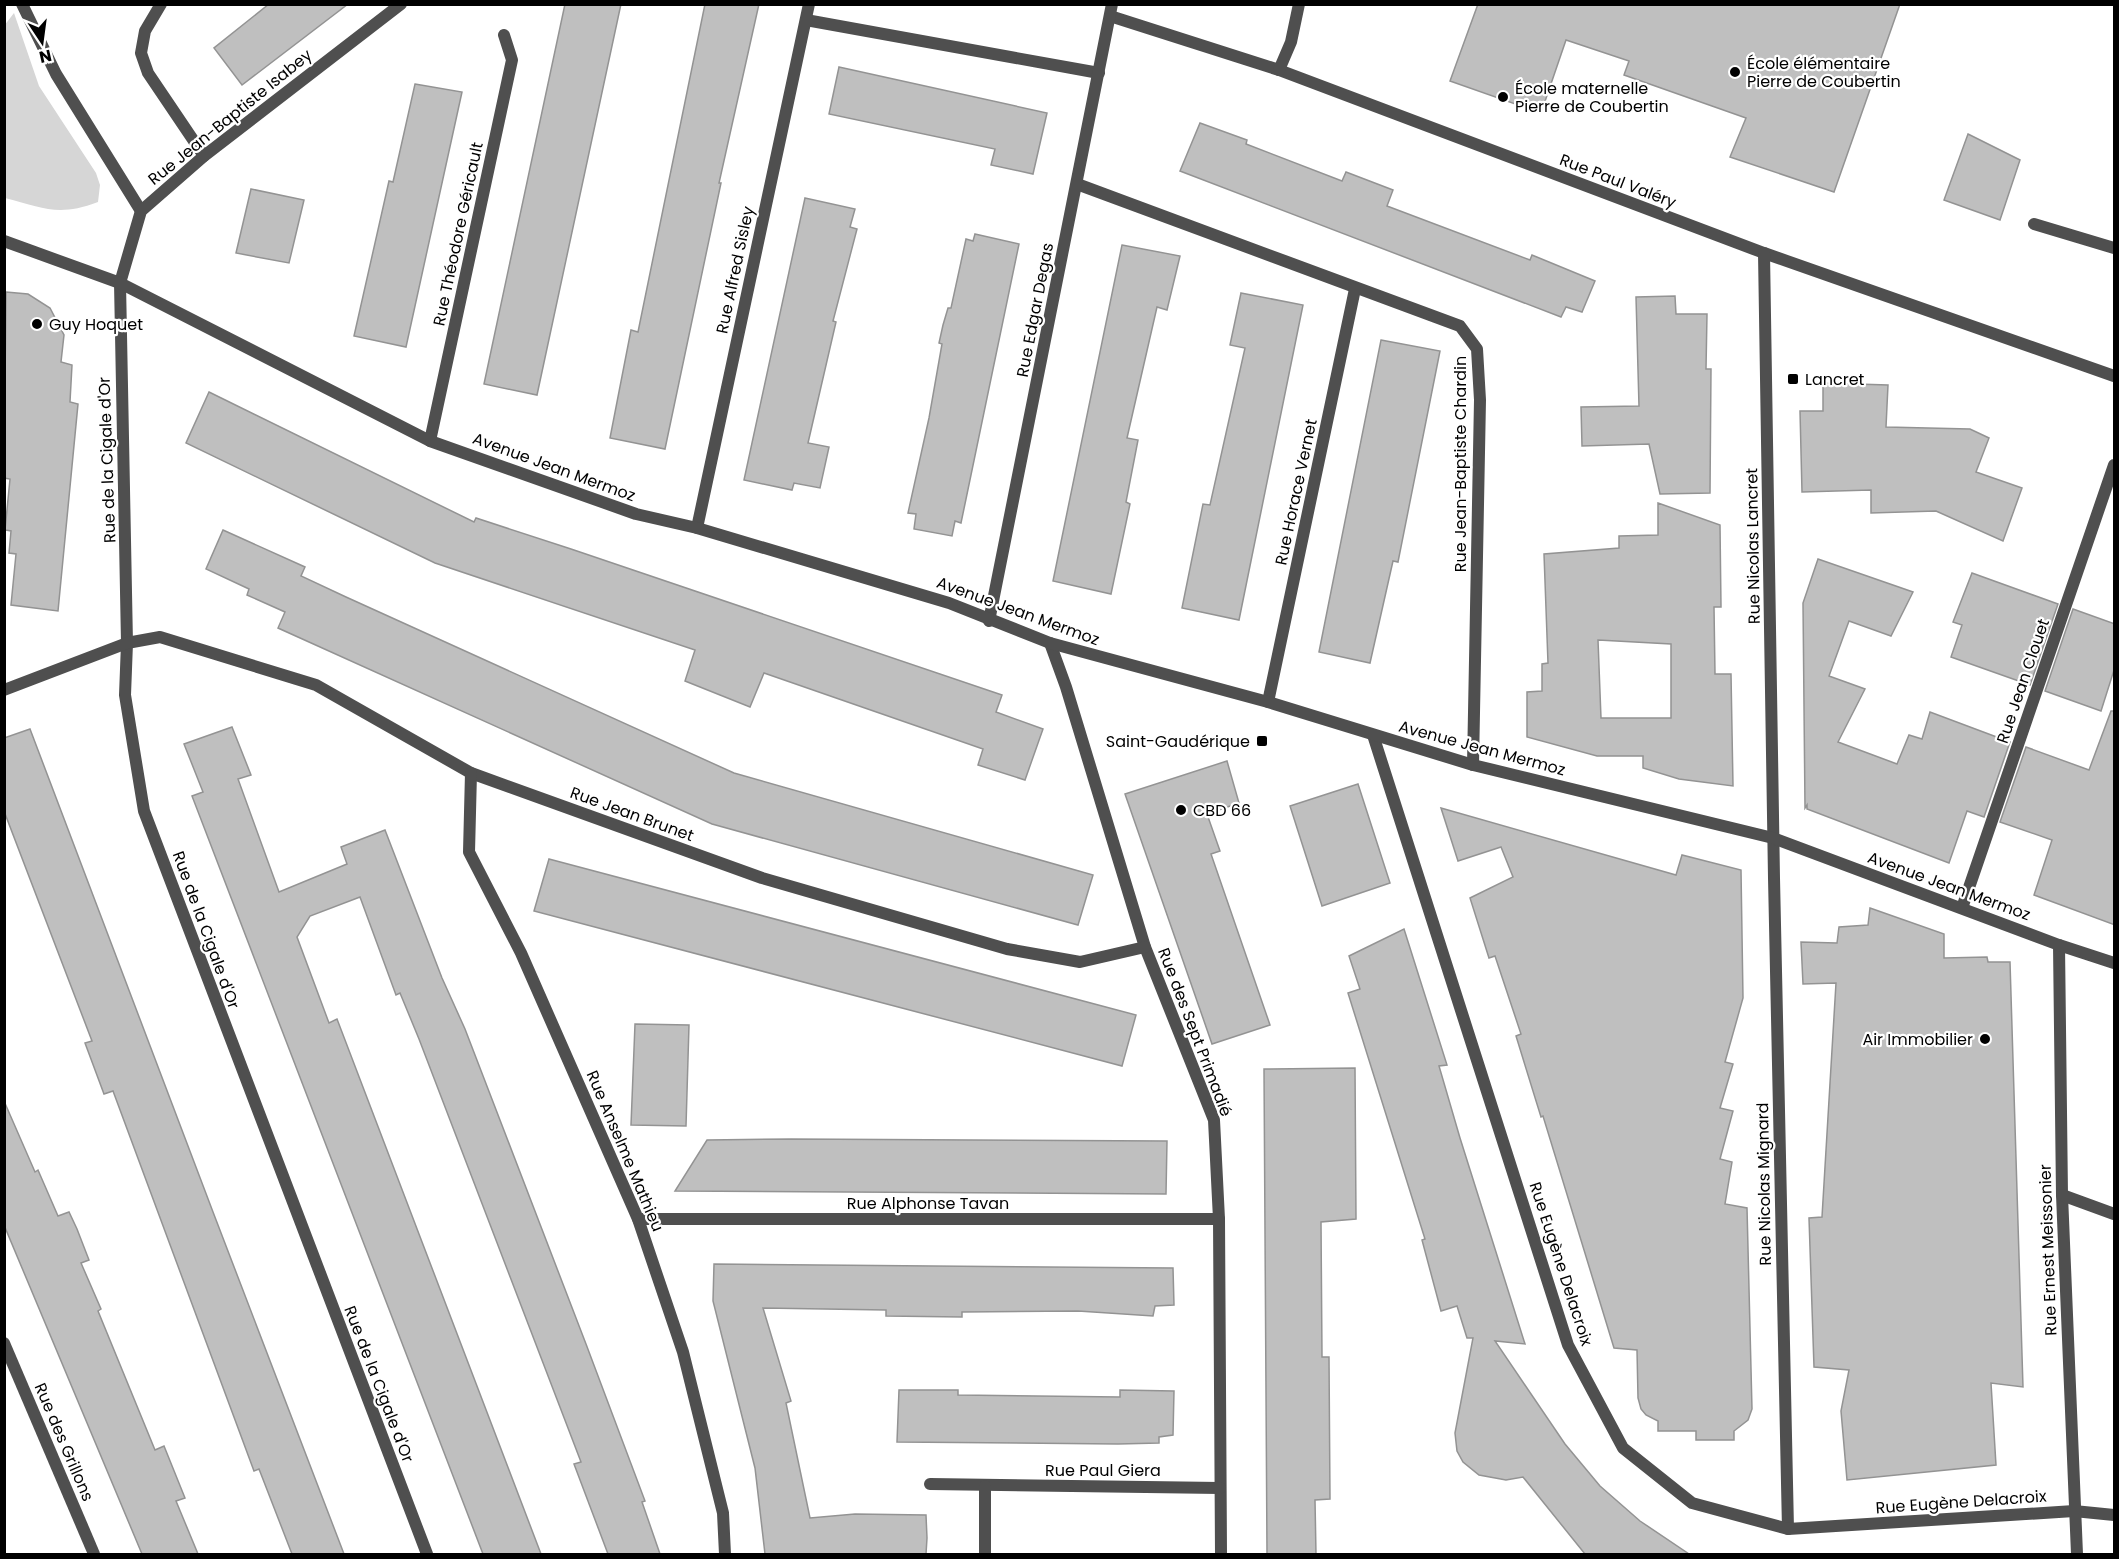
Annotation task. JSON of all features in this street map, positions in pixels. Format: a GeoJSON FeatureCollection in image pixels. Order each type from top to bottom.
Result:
{"type":"FeatureCollection","features":[{"type":"Feature","properties":{"kind":"street"},"geometry":{"type":"LineString","coordinates":[[22,4],[56,74],[141,211],[120,283]]}},
{"type":"Feature","properties":{"kind":"street"},"geometry":{"type":"LineString","coordinates":[[161,4],[145,30],[141,53],[148,73],[204,156]]}},
{"type":"Feature","properties":{"kind":"street","name":"Rue Jean-Baptiste Isabey"},"geometry":{"type":"LineString","coordinates":[[141,211],[204,156],[401,4]]}},
{"type":"Feature","properties":{"kind":"street","name":"Rue Alfred Sisley"},"geometry":{"type":"LineString","coordinates":[[697,528],[809,4]]}},
{"type":"Feature","properties":{"kind":"street"},"geometry":{"type":"LineString","coordinates":[[1279,70],[1291,42],[1299,4]]}},
{"type":"Feature","properties":{"kind":"street","name":"Rue Paul Valéry"},"geometry":{"type":"LineString","coordinates":[[1111,10],[1279,70],[1764,253],[2115,376]]}},
{"type":"Feature","properties":{"kind":"street","name":"Rue Edgar Degas"},"geometry":{"type":"LineString","coordinates":[[989,621],[1111,10]]}},
{"type":"Feature","properties":{"kind":"street"},"geometry":{"type":"LineString","coordinates":[[806,20],[1099,73]]}},
{"type":"Feature","properties":{"kind":"street","name":"Rue Théodore Géricault"},"geometry":{"type":"LineString","coordinates":[[429,441],[512,60],[504,34]]}},
{"type":"Feature","properties":{"kind":"street","name":"Rue Jean-Baptiste Chardin"},"geometry":{"type":"LineString","coordinates":[[1077,184],[1355,289],[1461,326],[1477,349],[1480,400],[1473,765]]}},
{"type":"Feature","properties":{"kind":"street"},"geometry":{"type":"LineString","coordinates":[[2034,224],[2115,249]]}},
{"type":"Feature","properties":{"kind":"street","name":"Avenue Jean Mermoz"},"geometry":{"type":"LineString","coordinates":[[4,242],[120,283],[429,441],[636,514],[697,528],[949,603],[989,621],[1050,643],[1268,702],[1473,765],[1773,838],[2059,945],[2115,963]]}},
{"type":"Feature","properties":{"kind":"street","name":"Rue Nicolas Lancret"},"geometry":{"type":"LineString","coordinates":[[1764,253],[1773,838]]}},
{"type":"Feature","properties":{"kind":"street","name":"Rue de la Cigale d'Or"},"geometry":{"type":"LineString","coordinates":[[120,283],[127,644],[125,695],[144,811],[427,1554]]}},
{"type":"Feature","properties":{"kind":"street","name":"Rue Horace Vernet"},"geometry":{"type":"LineString","coordinates":[[1268,702],[1355,289]]}},
{"type":"Feature","properties":{"kind":"street","name":"Rue Jean Clouet"},"geometry":{"type":"LineString","coordinates":[[1962,908],[2115,465]]}},
{"type":"Feature","properties":{"kind":"street","name":"Rue Jean Brunet"},"geometry":{"type":"LineString","coordinates":[[127,644],[160,637],[316,685],[471,773],[762,878],[1007,949],[1080,962],[1145,947]]}},
{"type":"Feature","properties":{"kind":"street","name":"Rue des Sept Primadié"},"geometry":{"type":"LineString","coordinates":[[1050,643],[1066,687],[1145,947],[1214,1120],[1219,1219],[1221,1554]]}},
{"type":"Feature","properties":{"kind":"street"},"geometry":{"type":"LineString","coordinates":[[4,690],[127,644]]}},
{"type":"Feature","properties":{"kind":"street","name":"Rue Eugène Delacroix"},"geometry":{"type":"LineString","coordinates":[[1373,735],[1574,1356],[1623,1448],[1692,1503],[1788,1530],[2074,1511],[2115,1515]]}},
{"type":"Feature","properties":{"kind":"street","name":"Rue Anselme Mathieu"},"geometry":{"type":"LineString","coordinates":[[471,773],[469,852],[521,953],[638,1219],[683,1352],[723,1513],[725,1554]]}},
{"type":"Feature","properties":{"kind":"street","name":"Rue Nicolas Mignard"},"geometry":{"type":"LineString","coordinates":[[1773,838],[1788,1530]]}},
{"type":"Feature","properties":{"kind":"street","name":"Rue Ernest Meissonier"},"geometry":{"type":"LineString","coordinates":[[2059,945],[2062,1195],[2077,1554]]}},
{"type":"Feature","properties":{"kind":"street"},"geometry":{"type":"LineString","coordinates":[[2062,1195],[2115,1214]]}},
{"type":"Feature","properties":{"kind":"street","name":"Rue Alphonse Tavan"},"geometry":{"type":"LineString","coordinates":[[638,1219],[1219,1219]]}},
{"type":"Feature","properties":{"kind":"street","name":"Rue des Grillons"},"geometry":{"type":"LineString","coordinates":[[4,1343],[94,1554]]}},
{"type":"Feature","properties":{"kind":"street","name":"Rue Paul Giera"},"geometry":{"type":"LineString","coordinates":[[930,1484],[1220,1488]]}},
{"type":"Feature","properties":{"kind":"street"},"geometry":{"type":"LineString","coordinates":[[985,1486],[985,1554]]}},
{"type":"Feature","properties":{"kind":"shaded area"},"geometry":{"type":"Polygon","coordinates":[[[14,13],[39,86],[96,173],[100,185],[98,202],[84,207],[61,210],[41,208],[5,198],[4,26],[14,13]]]}},
{"type":"Feature","properties":{"kind":"building"},"geometry":{"type":"Polygon","coordinates":[[[269,4],[348,4],[242,85],[214,48],[269,4]]]}},
{"type":"Feature","properties":{"kind":"building"},"geometry":{"type":"Polygon","coordinates":[[[565,4],[621,4],[537,395],[484,384],[565,4]]]}},
{"type":"Feature","properties":{"kind":"building"},"geometry":{"type":"Polygon","coordinates":[[[705,4],[759,4],[719,183],[721,183],[665,449],[610,438],[631,330],[638,332],[705,4]]]}},
{"type":"Feature","properties":{"kind":"building","name":"École élémentaire Pierre de Coubertin"},"geometry":{"type":"Polygon","coordinates":[[[1478,4],[1900,4],[1834,192],[1730,157],[1746,118],[1624,75],[1629,61],[1566,40],[1541,113],[1450,81],[1478,4]]]}},
{"type":"Feature","properties":{"kind":"building"},"geometry":{"type":"Polygon","coordinates":[[[839,67],[1047,113],[1033,174],[991,165],[995,149],[829,114],[839,67]]]}},
{"type":"Feature","properties":{"kind":"building"},"geometry":{"type":"Polygon","coordinates":[[[415,84],[462,92],[406,347],[354,336],[389,181],[393,182],[415,84]]]}},
{"type":"Feature","properties":{"kind":"building"},"geometry":{"type":"Polygon","coordinates":[[[1200,123],[1247,140],[1246,144],[1342,181],[1346,172],[1393,190],[1387,206],[1530,260],[1532,255],[1595,281],[1582,312],[1566,307],[1561,317],[1180,171],[1200,123]]]}},
{"type":"Feature","properties":{"kind":"building"},"geometry":{"type":"Polygon","coordinates":[[[1968,134],[2020,160],[2000,220],[1944,200],[1968,134]]]}},
{"type":"Feature","properties":{"kind":"building"},"geometry":{"type":"Polygon","coordinates":[[[251,189],[304,200],[289,263],[236,253],[251,189]]]}},
{"type":"Feature","properties":{"kind":"building"},"geometry":{"type":"Polygon","coordinates":[[[805,198],[855,209],[850,227],[857,229],[833,321],[836,322],[808,443],[829,447],[820,488],[794,483],[792,490],[744,480],[805,198]]]}},
{"type":"Feature","properties":{"kind":"building"},"geometry":{"type":"Polygon","coordinates":[[[975,234],[1019,244],[961,523],[955,521],[952,536],[914,529],[916,514],[908,513],[929,418],[942,344],[939,343],[943,325],[948,308],[951,308],[966,239],[973,241],[975,234]]]}},
{"type":"Feature","properties":{"kind":"building"},"geometry":{"type":"Polygon","coordinates":[[[1122,245],[1180,256],[1167,310],[1157,307],[1127,438],[1138,440],[1126,502],[1130,504],[1111,594],[1053,581],[1122,245]]]}},
{"type":"Feature","properties":{"kind":"building"},"geometry":{"type":"Polygon","coordinates":[[[6,292],[28,294],[50,308],[64,335],[61,362],[72,365],[70,402],[78,404],[58,611],[11,605],[16,554],[9,553],[11,531],[5,530],[10,479],[4,478],[6,292]]]}},
{"type":"Feature","properties":{"kind":"building"},"geometry":{"type":"Polygon","coordinates":[[[1241,293],[1303,305],[1239,620],[1182,608],[1203,504],[1210,505],[1245,348],[1230,345],[1241,293]]]}},
{"type":"Feature","properties":{"kind":"building"},"geometry":{"type":"Polygon","coordinates":[[[1675,296],[1676,314],[1707,314],[1706,369],[1711,369],[1710,493],[1660,494],[1649,444],[1582,446],[1581,407],[1639,406],[1636,297],[1675,296]]]}},
{"type":"Feature","properties":{"kind":"building"},"geometry":{"type":"Polygon","coordinates":[[[1381,340],[1440,351],[1398,562],[1393,561],[1370,663],[1319,652],[1381,340]]]}},
{"type":"Feature","properties":{"kind":"building"},"geometry":{"type":"Polygon","coordinates":[[[1823,383],[1888,385],[1886,427],[1970,429],[1989,438],[1976,472],[2022,488],[2003,541],[1936,511],[1871,513],[1871,490],[1802,492],[1800,411],[1823,411],[1823,383]]]}},
{"type":"Feature","properties":{"kind":"building"},"geometry":{"type":"Polygon","coordinates":[[[209,392],[474,522],[476,518],[571,549],[1002,695],[996,712],[1043,729],[1025,780],[978,765],[983,749],[764,673],[750,707],[685,681],[695,650],[435,563],[186,443],[209,392]]]}},
{"type":"Feature","properties":{"kind":"building"},"geometry":{"type":"Polygon","coordinates":[[[1658,503],[1720,525],[1721,607],[1714,607],[1715,674],[1731,674],[1733,786],[1679,779],[1643,768],[1643,756],[1597,756],[1527,737],[1527,692],[1542,691],[1542,664],[1548,663],[1544,554],[1619,548],[1619,536],[1658,535],[1658,503]],[[1598,640],[1601,718],[1671,718],[1671,644],[1598,640]]]}},
{"type":"Feature","properties":{"kind":"building"},"geometry":{"type":"Polygon","coordinates":[[[223,530],[305,567],[301,576],[734,773],[1093,875],[1078,925],[712,824],[278,628],[285,612],[247,595],[249,589],[206,569],[223,530]]]}},
{"type":"Feature","properties":{"kind":"building"},"geometry":{"type":"Polygon","coordinates":[[[1818,559],[1913,592],[1891,636],[1849,621],[1829,676],[1865,689],[1838,742],[1897,764],[1909,735],[1922,739],[1930,712],[2010,742],[1984,817],[1967,811],[1949,863],[1807,809],[1807,805],[1805,808],[1803,603],[1818,559]]]}},
{"type":"Feature","properties":{"kind":"building"},"geometry":{"type":"Polygon","coordinates":[[[1972,573],[2058,604],[2030,685],[1951,657],[1962,625],[1953,622],[1972,573]]]}},
{"type":"Feature","properties":{"kind":"building"},"geometry":{"type":"Polygon","coordinates":[[[2073,609],[2115,624],[2115,667],[2101,711],[2045,691],[2073,609]]]}},
{"type":"Feature","properties":{"kind":"building"},"geometry":{"type":"Polygon","coordinates":[[[2111,711],[2115,711],[2115,925],[2034,895],[2052,840],[2000,822],[2026,747],[2089,770],[2111,711]]]}},
{"type":"Feature","properties":{"kind":"building"},"geometry":{"type":"Polygon","coordinates":[[[232,727],[251,775],[238,779],[279,892],[347,864],[341,847],[385,830],[442,978],[465,1029],[586,1344],[645,1501],[642,1502],[660,1554],[608,1554],[574,1464],[581,1462],[419,1039],[400,993],[396,995],[360,897],[310,916],[297,937],[329,1023],[337,1019],[541,1554],[483,1554],[192,796],[203,792],[184,744],[232,727]]]}},
{"type":"Feature","properties":{"kind":"building"},"geometry":{"type":"Polygon","coordinates":[[[30,729],[344,1554],[292,1554],[259,1469],[254,1471],[113,1091],[104,1094],[85,1043],[92,1041],[4,811],[4,738],[30,729]]]}},
{"type":"Feature","properties":{"kind":"building"},"geometry":{"type":"Polygon","coordinates":[[[1227,761],[1239,803],[1207,814],[1220,851],[1211,854],[1270,1025],[1212,1044],[1125,794],[1227,761]]]}},
{"type":"Feature","properties":{"kind":"building"},"geometry":{"type":"Polygon","coordinates":[[[1358,784],[1390,883],[1322,906],[1290,806],[1358,784]]]}},
{"type":"Feature","properties":{"kind":"building"},"geometry":{"type":"Polygon","coordinates":[[[1441,808],[1676,875],[1682,855],[1741,870],[1743,998],[1725,1062],[1733,1064],[1720,1108],[1733,1111],[1720,1159],[1732,1162],[1725,1204],[1747,1208],[1752,1409],[1748,1420],[1734,1431],[1734,1440],[1696,1440],[1696,1431],[1658,1431],[1658,1421],[1646,1415],[1641,1409],[1638,1398],[1637,1350],[1614,1348],[1516,1036],[1521,1034],[1495,956],[1489,958],[1470,898],[1513,877],[1501,847],[1458,861],[1441,808]]]}},
{"type":"Feature","properties":{"kind":"building"},"geometry":{"type":"Polygon","coordinates":[[[549,859],[1136,1015],[1122,1066],[534,911],[549,859]]]}},
{"type":"Feature","properties":{"kind":"building"},"geometry":{"type":"Polygon","coordinates":[[[1870,908],[1944,934],[1944,958],[1987,957],[1988,962],[2010,962],[2023,1387],[1991,1383],[1996,1465],[1847,1480],[1841,1411],[1849,1370],[1814,1367],[1809,1218],[1822,1217],[1836,983],[1803,984],[1801,942],[1837,943],[1839,927],[1868,925],[1870,908]]]}},
{"type":"Feature","properties":{"kind":"building"},"geometry":{"type":"Polygon","coordinates":[[[1404,929],[1447,1065],[1439,1066],[1525,1344],[1495,1341],[1565,1444],[1600,1486],[1640,1521],[1689,1554],[1585,1554],[1523,1477],[1506,1480],[1479,1475],[1463,1462],[1457,1451],[1455,1433],[1473,1338],[1467,1338],[1457,1306],[1441,1311],[1422,1240],[1425,1239],[1348,993],[1360,989],[1349,956],[1404,929]]]}},
{"type":"Feature","properties":{"kind":"building"},"geometry":{"type":"Polygon","coordinates":[[[635,1024],[689,1025],[686,1126],[631,1125],[635,1024]]]}},
{"type":"Feature","properties":{"kind":"building"},"geometry":{"type":"Polygon","coordinates":[[[1355,1068],[1356,1219],[1321,1222],[1322,1357],[1329,1357],[1330,1499],[1315,1500],[1316,1554],[1267,1554],[1264,1069],[1355,1068]]]}},
{"type":"Feature","properties":{"kind":"building"},"geometry":{"type":"Polygon","coordinates":[[[4,1101],[35,1172],[38,1170],[58,1216],[69,1212],[77,1229],[89,1260],[81,1263],[101,1309],[98,1311],[155,1450],[164,1446],[185,1498],[176,1501],[198,1554],[142,1554],[4,1225],[4,1101]]]}},
{"type":"Feature","properties":{"kind":"building"},"geometry":{"type":"Polygon","coordinates":[[[707,1140],[1167,1141],[1166,1194],[675,1191],[707,1140]]]}},
{"type":"Feature","properties":{"kind":"building"},"geometry":{"type":"Polygon","coordinates":[[[714,1264],[1173,1268],[1174,1305],[1155,1306],[1153,1316],[1078,1311],[962,1312],[962,1317],[886,1316],[886,1310],[763,1308],[791,1401],[786,1403],[810,1518],[855,1514],[926,1515],[927,1538],[926,1554],[765,1554],[755,1468],[713,1301],[714,1264]]]}},
{"type":"Feature","properties":{"kind":"building"},"geometry":{"type":"Polygon","coordinates":[[[899,1390],[958,1390],[958,1395],[1120,1397],[1120,1390],[1174,1391],[1173,1435],[1159,1437],[1159,1443],[897,1442],[899,1390]]]}},
{"type":"Feature","properties":{"kind":"place","name":"École élémentaire Pierre de Coubertin"},"geometry":{"type":"Point","coordinates":[1735,72]}},
{"type":"Feature","properties":{"kind":"place","name":"École maternelle Pierre de Coubertin"},"geometry":{"type":"Point","coordinates":[1503,97]}},
{"type":"Feature","properties":{"kind":"place","name":"Guy Hoquet"},"geometry":{"type":"Point","coordinates":[37,324]}},
{"type":"Feature","properties":{"kind":"place","name":"Lancret"},"geometry":{"type":"Point","coordinates":[1793,379]}},
{"type":"Feature","properties":{"kind":"place","name":"Saint-Gaudérique"},"geometry":{"type":"Point","coordinates":[1262,741]}},
{"type":"Feature","properties":{"kind":"place","name":"CBD 66"},"geometry":{"type":"Point","coordinates":[1181,810]}},
{"type":"Feature","properties":{"kind":"place","name":"Air Immobilier"},"geometry":{"type":"Point","coordinates":[1985,1039]}}]}
